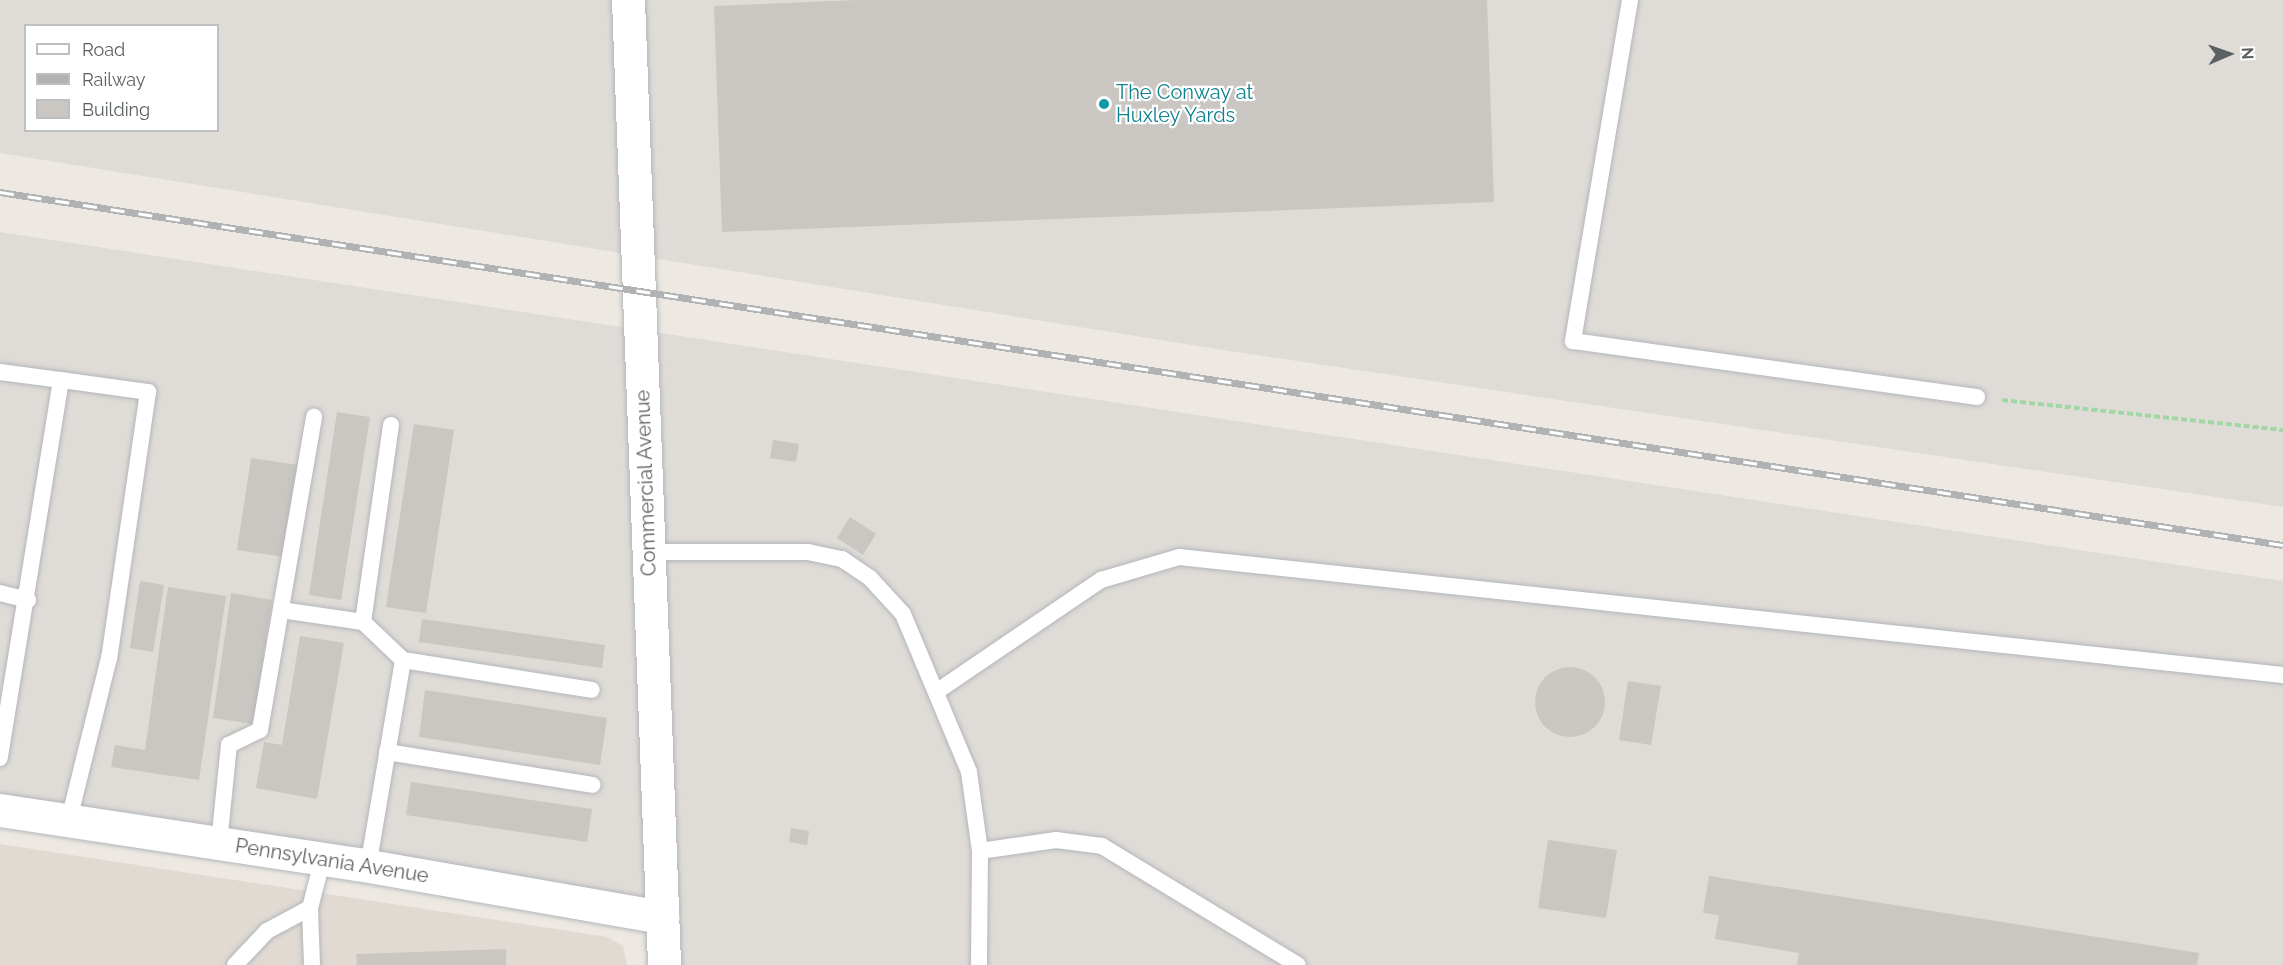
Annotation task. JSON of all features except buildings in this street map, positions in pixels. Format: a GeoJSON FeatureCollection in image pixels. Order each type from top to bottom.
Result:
{"type":"FeatureCollection","features":[{"type":"Feature","properties":{"kind":"street","name":"Commercial Avenue"},"geometry":{"type":"LineString","coordinates":[[628,0],[664,965]]}},
{"type":"Feature","properties":{"kind":"street","name":"Pennsylvania Avenue"},"geometry":{"type":"LineString","coordinates":[[0,810],[323,858],[662,917]]}},
{"type":"Feature","properties":{"kind":"lane"},"geometry":{"type":"LineString","coordinates":[[1630,0],[1573,340],[1977,397]]}},
{"type":"Feature","properties":{"kind":"lane"},"geometry":{"type":"LineString","coordinates":[[0,372],[148,392],[109,658],[69,820]]}},
{"type":"Feature","properties":{"kind":"lane"},"geometry":{"type":"LineString","coordinates":[[0,758],[28,600],[61,380]]}},
{"type":"Feature","properties":{"kind":"lane"},"geometry":{"type":"LineString","coordinates":[[219,843],[229,745],[260,730],[314,417]]}},
{"type":"Feature","properties":{"kind":"lane"},"geometry":{"type":"LineString","coordinates":[[363,622],[391,425]]}},
{"type":"Feature","properties":{"kind":"lane"},"geometry":{"type":"LineString","coordinates":[[648,552],[808,552],[842,559],[870,578],[903,614],[939,690],[969,772],[980,851],[980,965]]}},
{"type":"Feature","properties":{"kind":"lane"},"geometry":{"type":"LineString","coordinates":[[939,690],[1101,580],[1179,557],[2283,675]]}},
{"type":"Feature","properties":{"kind":"lane"},"geometry":{"type":"LineString","coordinates":[[0,593],[28,600]]}},
{"type":"Feature","properties":{"kind":"lane"},"geometry":{"type":"LineString","coordinates":[[281,610],[363,622],[403,660],[592,690]]}},
{"type":"Feature","properties":{"kind":"lane"},"geometry":{"type":"LineString","coordinates":[[368,866],[403,660]]}},
{"type":"Feature","properties":{"kind":"lane"},"geometry":{"type":"LineString","coordinates":[[387,752],[592,785]]}},
{"type":"Feature","properties":{"kind":"lane"},"geometry":{"type":"LineString","coordinates":[[980,851],[1056,840],[1102,846],[1298,965]]}},
{"type":"Feature","properties":{"kind":"lane"},"geometry":{"type":"LineString","coordinates":[[312,965],[310,908],[323,858]]}},
{"type":"Feature","properties":{"kind":"lane"},"geometry":{"type":"LineString","coordinates":[[235,965],[267,931],[310,908]]}},
{"type":"Feature","properties":{"kind":"path"},"geometry":{"type":"LineString","coordinates":[[1977,397],[2283,430]]}},
{"type":"Feature","properties":{"kind":"shaded area"},"geometry":{"type":"Polygon","coordinates":[[[0,0],[2283,0],[2283,507],[1229,351],[0,153],[0,0]]]}},
{"type":"Feature","properties":{"kind":"shaded area"},"geometry":{"type":"Polygon","coordinates":[[[0,232],[2283,581],[2283,965],[664,965],[662,918],[0,810],[0,232]]]}},
{"type":"Feature","properties":{"kind":"shaded area"},"geometry":{"type":"Polygon","coordinates":[[[0,844],[608,937],[623,946],[627,965],[0,965],[0,844]]]}},
{"type":"Feature","properties":{"kind":"railway"},"geometry":{"type":"LineString","coordinates":[[0,192],[2283,545]]}},
{"type":"Feature","properties":{"kind":"place","name":"The Conway at Huxley Yards"},"geometry":{"type":"Point","coordinates":[1104,104]}}]}
